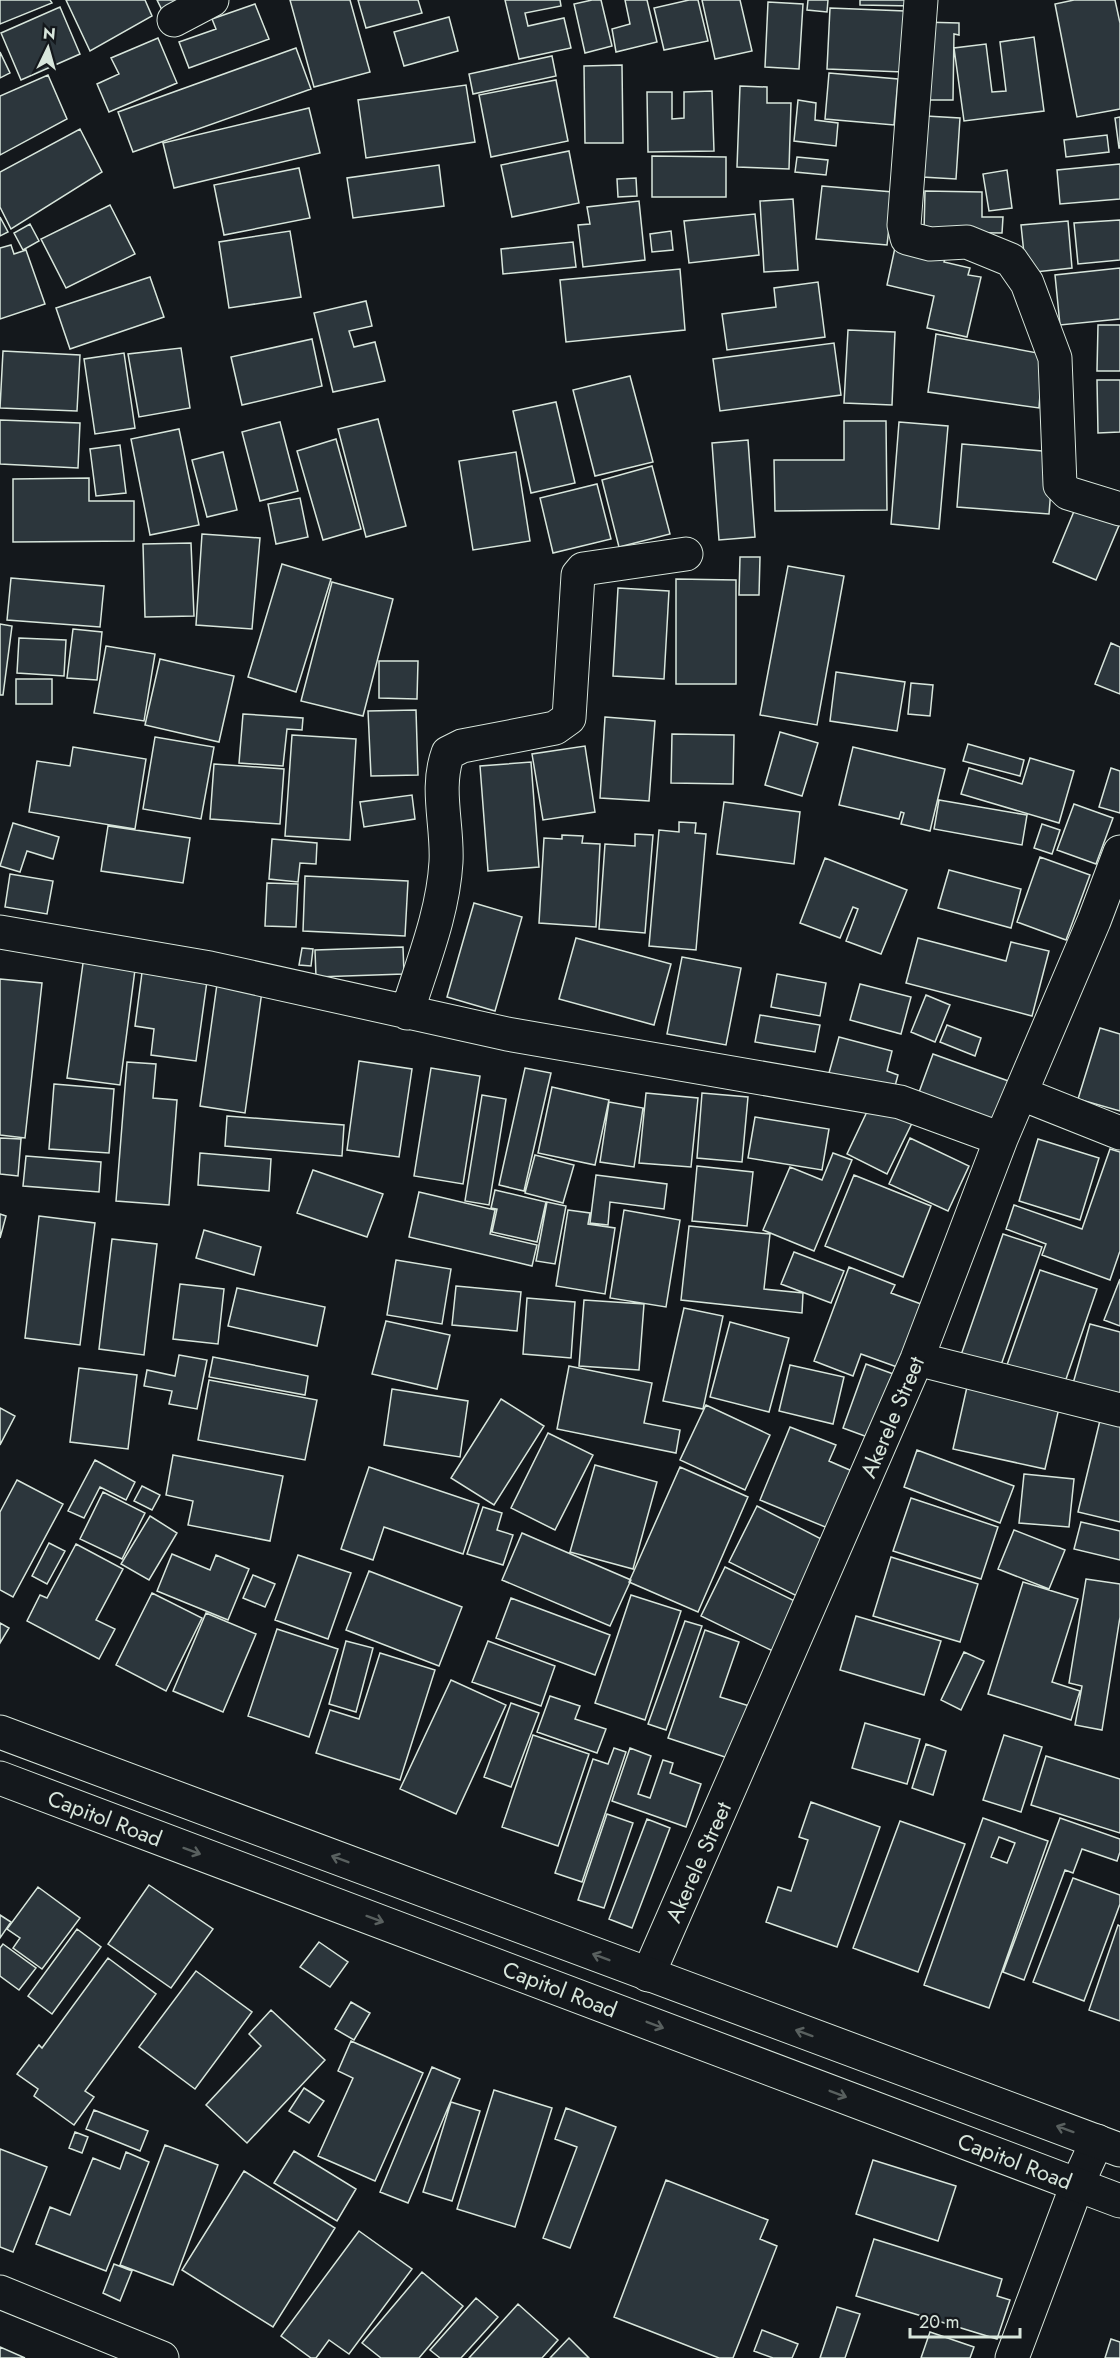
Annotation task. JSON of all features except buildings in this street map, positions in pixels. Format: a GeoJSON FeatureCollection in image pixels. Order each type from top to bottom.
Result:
{"type":"FeatureCollection","features":[{"type":"Feature","properties":{"kind":"street"},"geometry":{"type":"LineString","coordinates":[[174,20],[212,0]]}},
{"type":"Feature","properties":{"kind":"street"},"geometry":{"type":"LineString","coordinates":[[921,0],[904,225],[907,238],[930,244],[967,242],[1011,260],[1027,283],[1055,358],[1060,484],[1068,493],[1120,509]]}},
{"type":"Feature","properties":{"kind":"street"},"geometry":{"type":"LineString","coordinates":[[407,1013],[441,900],[446,861],[442,771],[448,753],[462,746],[555,728],[569,718],[578,575],[583,568],[686,554]]}},
{"type":"Feature","properties":{"kind":"street","name":"Akerele Street"},"geometry":{"type":"LineString","coordinates":[[648,1975],[917,1359],[1001,1139],[1022,1094],[1120,852]]}},
{"type":"Feature","properties":{"kind":"street"},"geometry":{"type":"LineString","coordinates":[[0,932],[210,968],[507,1034],[900,1102],[1001,1139]]}},
{"type":"Feature","properties":{"kind":"street"},"geometry":{"type":"LineString","coordinates":[[1022,1094],[1120,1133]]}},
{"type":"Feature","properties":{"kind":"street"},"geometry":{"type":"LineString","coordinates":[[917,1359],[1120,1410]]}},
{"type":"Feature","properties":{"kind":"street","name":"Capitol Road"},"geometry":{"type":"LineString","coordinates":[[0,1732],[1108,2145]]}},
{"type":"Feature","properties":{"kind":"street","name":"Capitol Road"},"geometry":{"type":"LineString","coordinates":[[0,1778],[1120,2200]]}},
{"type":"Feature","properties":{"kind":"street"},"geometry":{"type":"LineString","coordinates":[[1012,2358],[1077,2185],[1108,2145]]}},
{"type":"Feature","properties":{"kind":"street"},"geometry":{"type":"LineString","coordinates":[[0,2292],[158,2357]]}}]}
